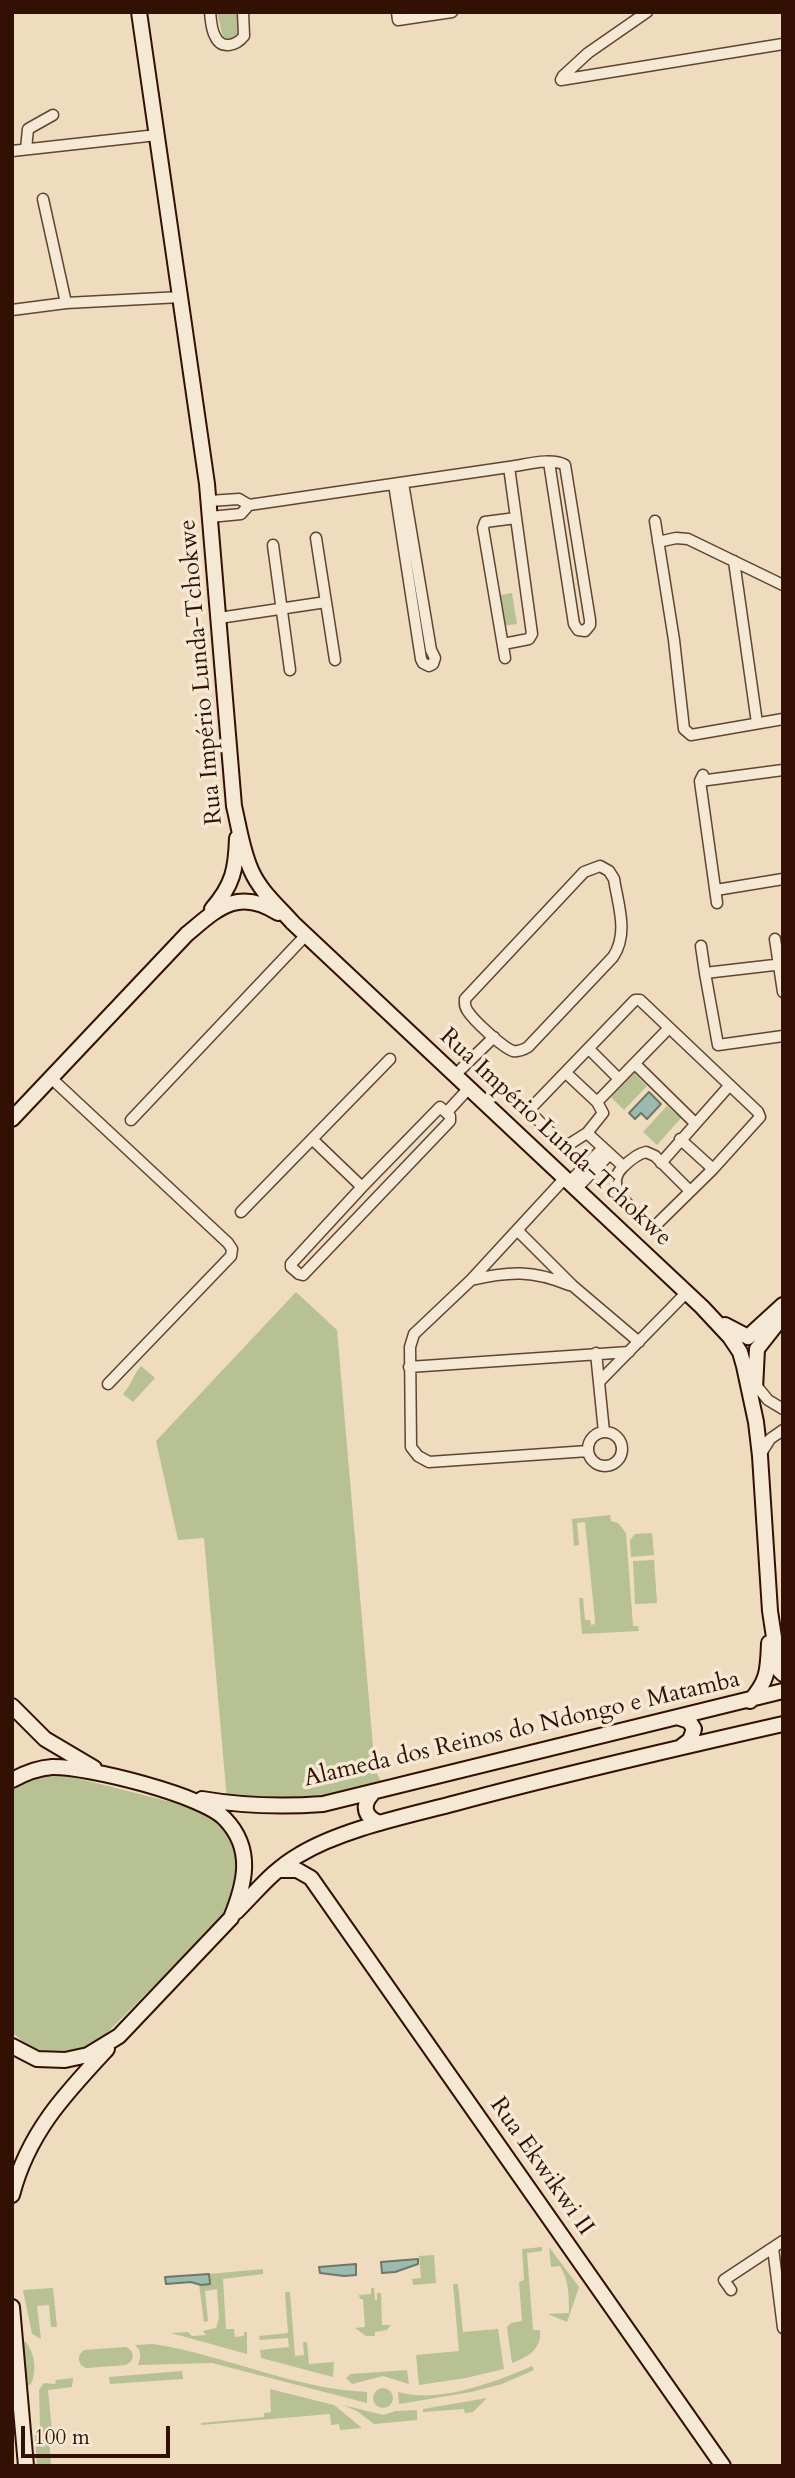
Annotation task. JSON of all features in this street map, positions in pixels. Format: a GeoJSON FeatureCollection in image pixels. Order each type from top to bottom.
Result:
{"type":"FeatureCollection","features":[{"type":"Feature","properties":{"kind":"street","name":"Rua Império Lunda-Tchokwe"},"geometry":{"type":"LineString","coordinates":[[139,12],[209,500],[234,806],[252,872],[266,894],[293,923],[702,1307],[752,1343],[755,1422]]}},
{"type":"Feature","properties":{"kind":"street"},"geometry":{"type":"LineString","coordinates":[[210,12],[214,36],[227,45],[237,43],[244,36],[243,12]]}},
{"type":"Feature","properties":{"kind":"street"},"geometry":{"type":"LineString","coordinates":[[397,12],[398,20],[452,12]]}},
{"type":"Feature","properties":{"kind":"street"},"geometry":{"type":"LineString","coordinates":[[647,12],[588,53],[563,75],[561,80],[783,44]]}},
{"type":"Feature","properties":{"kind":"street"},"geometry":{"type":"LineString","coordinates":[[588,53],[583,61],[583,68],[588,73],[596,74]]}},
{"type":"Feature","properties":{"kind":"street"},"geometry":{"type":"LineString","coordinates":[[26,149],[28,128],[53,115]]}},
{"type":"Feature","properties":{"kind":"street"},"geometry":{"type":"LineString","coordinates":[[12,151],[157,135]]}},
{"type":"Feature","properties":{"kind":"street"},"geometry":{"type":"LineString","coordinates":[[43,198],[66,303]]}},
{"type":"Feature","properties":{"kind":"street"},"geometry":{"type":"LineString","coordinates":[[12,310],[66,303],[181,297]]}},
{"type":"Feature","properties":{"kind":"street"},"geometry":{"type":"LineString","coordinates":[[210,517],[241,513],[249,505],[509,467],[549,462],[559,462],[565,465],[590,620],[590,625],[584,631],[578,630],[574,624],[549,462]]}},
{"type":"Feature","properties":{"kind":"street"},"geometry":{"type":"LineString","coordinates":[[503,644],[529,639],[532,634],[509,467]]}},
{"type":"Feature","properties":{"kind":"street"},"geometry":{"type":"LineString","coordinates":[[399,483],[431,650],[435,658],[429,666],[421,659],[399,483]]}},
{"type":"Feature","properties":{"kind":"street"},"geometry":{"type":"LineString","coordinates":[[209,500],[239,499],[249,505]]}},
{"type":"Feature","properties":{"kind":"street"},"geometry":{"type":"LineString","coordinates":[[505,658],[483,524],[516,519]]}},
{"type":"Feature","properties":{"kind":"street"},"geometry":{"type":"LineString","coordinates":[[655,521],[684,729],[691,735],[783,719]]}},
{"type":"Feature","properties":{"kind":"street"},"geometry":{"type":"LineString","coordinates":[[316,538],[335,660]]}},
{"type":"Feature","properties":{"kind":"street"},"geometry":{"type":"LineString","coordinates":[[659,542],[676,538],[688,539],[783,585]]}},
{"type":"Feature","properties":{"kind":"street"},"geometry":{"type":"LineString","coordinates":[[273,545],[290,670]]}},
{"type":"Feature","properties":{"kind":"street"},"geometry":{"type":"LineString","coordinates":[[734,561],[757,723]]}},
{"type":"Feature","properties":{"kind":"street"},"geometry":{"type":"LineString","coordinates":[[219,618],[326,602]]}},
{"type":"Feature","properties":{"kind":"street"},"geometry":{"type":"LineString","coordinates":[[717,903],[701,778],[783,770]]}},
{"type":"Feature","properties":{"kind":"street"},"geometry":{"type":"LineString","coordinates":[[12,1119],[226,892],[234,874],[237,836],[234,806]]}},
{"type":"Feature","properties":{"kind":"street"},"geometry":{"type":"LineString","coordinates":[[595,866],[605,868],[614,879],[623,931],[621,944],[613,957],[525,1050],[511,1050],[494,1037],[467,1011],[466,999],[584,872],[595,866]]}},
{"type":"Feature","properties":{"kind":"street"},"geometry":{"type":"LineString","coordinates":[[716,890],[783,879]]}},
{"type":"Feature","properties":{"kind":"street"},"geometry":{"type":"LineString","coordinates":[[187,934],[217,910],[239,900],[254,901],[293,923]]}},
{"type":"Feature","properties":{"kind":"street"},"geometry":{"type":"LineString","coordinates":[[131,1120],[306,935]]}},
{"type":"Feature","properties":{"kind":"street"},"geometry":{"type":"LineString","coordinates":[[775,939],[781,964],[783,992]]}},
{"type":"Feature","properties":{"kind":"street"},"geometry":{"type":"LineString","coordinates":[[701,946],[718,1045],[783,1036]]}},
{"type":"Feature","properties":{"kind":"street"},"geometry":{"type":"LineString","coordinates":[[705,974],[781,964]]}},
{"type":"Feature","properties":{"kind":"street"},"geometry":{"type":"LineString","coordinates":[[566,1073],[597,1102],[603,1113],[587,1133],[568,1145],[561,1143],[531,1113],[531,1108],[638,999],[758,1112],[760,1117],[713,1169],[690,1191],[653,1226],[616,1189],[614,1180],[623,1166],[638,1154],[646,1152],[652,1153],[690,1191]]}},
{"type":"Feature","properties":{"kind":"street"},"geometry":{"type":"LineString","coordinates":[[597,1102],[669,1028]]}},
{"type":"Feature","properties":{"kind":"street"},"geometry":{"type":"LineString","coordinates":[[455,1075],[494,1037]]}},
{"type":"Feature","properties":{"kind":"street"},"geometry":{"type":"LineString","coordinates":[[589,1049],[619,1079]]}},
{"type":"Feature","properties":{"kind":"street"},"geometry":{"type":"LineString","coordinates":[[241,1212],[390,1059]]}},
{"type":"Feature","properties":{"kind":"street"},"geometry":{"type":"LineString","coordinates":[[635,1064],[695,1124]]}},
{"type":"Feature","properties":{"kind":"street"},"geometry":{"type":"LineString","coordinates":[[51,1079],[232,1249],[231,1256],[108,1384]]}},
{"type":"Feature","properties":{"kind":"street"},"geometry":{"type":"LineString","coordinates":[[661,1163],[729,1086]]}},
{"type":"Feature","properties":{"kind":"street"},"geometry":{"type":"LineString","coordinates":[[447,1112],[469,1088]]}},
{"type":"Feature","properties":{"kind":"street"},"geometry":{"type":"LineString","coordinates":[[440,1107],[447,1112],[452,1118],[450,1121],[303,1275],[291,1267],[362,1187],[437,1109],[440,1107]]}},
{"type":"Feature","properties":{"kind":"street"},"geometry":{"type":"LineString","coordinates":[[587,1133],[623,1166]]}},
{"type":"Feature","properties":{"kind":"street"},"geometry":{"type":"LineString","coordinates":[[312,1139],[362,1187]]}},
{"type":"Feature","properties":{"kind":"street"},"geometry":{"type":"LineString","coordinates":[[680,1139],[713,1169]]}},
{"type":"Feature","properties":{"kind":"street"},"geometry":{"type":"LineString","coordinates":[[588,1451],[429,1462],[418,1456],[411,1447],[410,1347],[414,1334],[471,1280],[517,1230],[606,1151]]}},
{"type":"Feature","properties":{"kind":"street"},"geometry":{"type":"LineString","coordinates":[[517,1230],[573,1286],[639,1342]]}},
{"type":"Feature","properties":{"kind":"street"},"geometry":{"type":"LineString","coordinates":[[471,1280],[498,1273],[531,1273],[573,1286]]}},
{"type":"Feature","properties":{"kind":"street"},"geometry":{"type":"LineString","coordinates":[[600,1381],[687,1293]]}},
{"type":"Feature","properties":{"kind":"street"},"geometry":{"type":"LineString","coordinates":[[752,1343],[783,1305]]}},
{"type":"Feature","properties":{"kind":"street","name":"Rua Império Lunda-Tchokwe"},"geometry":{"type":"LineString","coordinates":[[702,1307],[740,1352],[760,1456],[770,1611],[779,1670],[783,1674]]}},
{"type":"Feature","properties":{"kind":"street"},"geometry":{"type":"LineString","coordinates":[[752,1343],[783,1316]]}},
{"type":"Feature","properties":{"kind":"street"},"geometry":{"type":"LineString","coordinates":[[740,1352],[740,1341],[752,1343]]}},
{"type":"Feature","properties":{"kind":"street"},"geometry":{"type":"LineString","coordinates":[[409,1367],[629,1352]]}},
{"type":"Feature","properties":{"kind":"street"},"geometry":{"type":"LineString","coordinates":[[596,1353],[604,1432]]}},
{"type":"Feature","properties":{"kind":"street"},"geometry":{"type":"LineString","coordinates":[[755,1382],[768,1400],[783,1409]]}},
{"type":"Feature","properties":{"kind":"street"},"geometry":{"type":"LineString","coordinates":[[760,1456],[770,1438],[783,1430]]}},
{"type":"Feature","properties":{"kind":"street"},"geometry":{"type":"LineString","coordinates":[[604,1432],[619,1440],[621,1446],[618,1460],[609,1466],[603,1466],[591,1459],[588,1451],[591,1439],[604,1432]]}},
{"type":"Feature","properties":{"kind":"street","name":"Rua Império Lunda-Tchokwe"},"geometry":{"type":"LineString","coordinates":[[750,1701],[762,1688],[766,1677],[770,1611]]}},
{"type":"Feature","properties":{"kind":"street","name":"Alameda dos Reinos do Ndongo e Matamba"},"geometry":{"type":"LineString","coordinates":[[187,1797],[237,1805],[282,1807],[323,1804],[783,1691]]}},
{"type":"Feature","properties":{"kind":"street"},"geometry":{"type":"LineString","coordinates":[[12,1706],[45,1739],[108,1775]]}},
{"type":"Feature","properties":{"kind":"street"},"geometry":{"type":"LineString","coordinates":[[677,1717],[690,1721],[694,1730],[690,1740],[681,1747]]}},
{"type":"Feature","properties":{"kind":"street"},"geometry":{"type":"LineString","coordinates":[[12,2195],[19,2169],[46,2119],[75,2083],[278,1870],[300,1854],[380,1823],[546,1778],[783,1724]]}},
{"type":"Feature","properties":{"kind":"street"},"geometry":{"type":"LineString","coordinates":[[12,1780],[29,1771],[55,1767],[108,1775],[187,1797],[215,1811],[225,1818],[241,1845],[246,1871],[231,1919]]}},
{"type":"Feature","properties":{"kind":"street"},"geometry":{"type":"LineString","coordinates":[[372,1794],[366,1801],[365,1811],[368,1817],[380,1823]]}},
{"type":"Feature","properties":{"kind":"street","name":"Rua Ekwikwi II"},"geometry":{"type":"LineString","coordinates":[[322,1895],[310,1863],[315,1851],[327,1842]]}},
{"type":"Feature","properties":{"kind":"street","name":"Rua Ekwikwi II"},"geometry":{"type":"LineString","coordinates":[[278,1870],[297,1870],[305,1874],[322,1895],[723,2466]]}},
{"type":"Feature","properties":{"kind":"street"},"geometry":{"type":"LineString","coordinates":[[12,2046],[37,2059],[65,2060],[89,2055],[119,2036]]}},
{"type":"Feature","properties":{"kind":"street"},"geometry":{"type":"LineString","coordinates":[[732,2290],[724,2280],[783,2241]]}},
{"type":"Feature","properties":{"kind":"street"},"geometry":{"type":"LineString","coordinates":[[773,2248],[783,2328]]}},
{"type":"Feature","properties":{"kind":"street"},"geometry":{"type":"LineString","coordinates":[[12,2307],[26,2466]]}},
{"type":"Feature","properties":{"kind":"street"},"geometry":{"type":"LineString","coordinates":[[12,2447],[15,2442],[15,2351]]}},
{"type":"Feature","properties":{"kind":"green space"},"geometry":{"type":"Polygon","coordinates":[[[217,12],[238,12],[239,35],[232,40],[223,37],[217,12]]]}},
{"type":"Feature","properties":{"kind":"green space"},"geometry":{"type":"Polygon","coordinates":[[[512,593],[517,624],[501,626],[496,596],[512,593]]]}},
{"type":"Feature","properties":{"kind":"green space"},"geometry":{"type":"Polygon","coordinates":[[[634,1073],[647,1086],[624,1110],[611,1097],[634,1073]]]}},
{"type":"Feature","properties":{"kind":"green space"},"geometry":{"type":"Polygon","coordinates":[[[667,1106],[681,1118],[657,1145],[643,1132],[667,1106]]]}},
{"type":"Feature","properties":{"kind":"green space"},"geometry":{"type":"Polygon","coordinates":[[[296,1292],[337,1330],[375,1770],[381,1781],[380,1787],[318,1800],[227,1800],[204,1538],[178,1540],[156,1441],[296,1292]]]}},
{"type":"Feature","properties":{"kind":"green space"},"geometry":{"type":"Polygon","coordinates":[[[141,1366],[155,1378],[133,1402],[123,1394],[141,1366]]]}},
{"type":"Feature","properties":{"kind":"green space"},"geometry":{"type":"Polygon","coordinates":[[[610,1515],[611,1521],[618,1523],[626,1533],[633,1626],[638,1626],[639,1631],[582,1634],[579,1598],[583,1598],[585,1620],[590,1620],[591,1625],[595,1624],[595,1620],[585,1522],[577,1523],[579,1545],[574,1546],[572,1519],[610,1515]]]}},
{"type":"Feature","properties":{"kind":"green space"},"geometry":{"type":"Polygon","coordinates":[[[652,1533],[654,1555],[631,1557],[630,1540],[635,1534],[652,1533]]]}},
{"type":"Feature","properties":{"kind":"green space"},"geometry":{"type":"Polygon","coordinates":[[[654,1560],[657,1603],[635,1604],[633,1561],[654,1560]]]}},
{"type":"Feature","properties":{"kind":"green space"},"geometry":{"type":"Polygon","coordinates":[[[46,1774],[72,1777],[203,1810],[227,1829],[238,1852],[237,1882],[226,1913],[104,2036],[88,2048],[66,2054],[37,2049],[12,2032],[12,1790],[46,1774]]]}},
{"type":"Feature","properties":{"kind":"green space"},"geometry":{"type":"Polygon","coordinates":[[[542,2247],[542,2251],[527,2253],[533,2330],[540,2330],[539,2342],[528,2355],[512,2363],[507,2327],[511,2323],[522,2321],[519,2282],[524,2280],[522,2249],[542,2247]]]}},
{"type":"Feature","properties":{"kind":"green space"},"geometry":{"type":"Polygon","coordinates":[[[549,2247],[579,2287],[567,2322],[548,2314],[569,2313],[565,2277],[560,2266],[551,2267],[549,2247]]]}},
{"type":"Feature","properties":{"kind":"green space"},"geometry":{"type":"Polygon","coordinates":[[[434,2255],[436,2283],[413,2285],[412,2279],[421,2278],[419,2256],[434,2255]]]}},
{"type":"Feature","properties":{"kind":"green space"},"geometry":{"type":"Polygon","coordinates":[[[263,2269],[263,2274],[223,2279],[226,2329],[234,2329],[235,2337],[244,2336],[244,2332],[247,2332],[247,2354],[171,2333],[206,2335],[203,2331],[216,2328],[219,2318],[217,2289],[205,2291],[208,2321],[204,2322],[199,2284],[210,2284],[209,2274],[263,2269]]]}},
{"type":"Feature","properties":{"kind":"green space"},"geometry":{"type":"Polygon","coordinates":[[[453,2284],[458,2284],[463,2332],[498,2329],[504,2369],[419,2385],[416,2355],[459,2351],[453,2284]]]}},
{"type":"Feature","properties":{"kind":"green space"},"geometry":{"type":"Polygon","coordinates":[[[53,2288],[57,2327],[51,2327],[49,2305],[37,2306],[41,2339],[32,2334],[23,2290],[53,2288]]]}},
{"type":"Feature","properties":{"kind":"green space"},"geometry":{"type":"Polygon","coordinates":[[[371,2288],[374,2288],[375,2300],[377,2293],[381,2293],[382,2325],[391,2325],[387,2330],[375,2332],[375,2336],[366,2336],[355,2328],[365,2327],[363,2299],[360,2299],[359,2295],[371,2294],[371,2288]]]}},
{"type":"Feature","properties":{"kind":"green space"},"geometry":{"type":"Polygon","coordinates":[[[285,2292],[290,2292],[295,2356],[304,2355],[303,2342],[307,2342],[309,2364],[334,2362],[333,2377],[261,2358],[260,2350],[289,2347],[288,2338],[260,2340],[259,2336],[288,2333],[285,2292]]]}},
{"type":"Feature","properties":{"kind":"green space"},"geometry":{"type":"Polygon","coordinates":[[[25,2341],[33,2356],[34,2367],[31,2384],[26,2387],[23,2344],[25,2341]]]}},
{"type":"Feature","properties":{"kind":"green space"},"geometry":{"type":"Polygon","coordinates":[[[153,2344],[313,2385],[367,2392],[367,2403],[212,2363],[138,2365],[140,2354],[135,2345],[153,2344]]]}},
{"type":"Feature","properties":{"kind":"green space"},"geometry":{"type":"Polygon","coordinates":[[[126,2347],[133,2356],[126,2365],[87,2368],[79,2360],[84,2350],[126,2347]]]}},
{"type":"Feature","properties":{"kind":"green space"},"geometry":{"type":"Polygon","coordinates":[[[532,2366],[534,2370],[502,2384],[399,2404],[398,2392],[431,2395],[466,2390],[532,2366]]]}},
{"type":"Feature","properties":{"kind":"green space"},"geometry":{"type":"Polygon","coordinates":[[[407,2370],[409,2384],[383,2376],[352,2384],[346,2378],[351,2374],[407,2370]]]}},
{"type":"Feature","properties":{"kind":"green space"},"geometry":{"type":"Polygon","coordinates":[[[182,2371],[183,2379],[110,2384],[109,2377],[182,2371]]]}},
{"type":"Feature","properties":{"kind":"green space"},"geometry":{"type":"Polygon","coordinates":[[[73,2378],[72,2387],[48,2390],[52,2431],[58,2431],[58,2436],[49,2437],[51,2466],[37,2466],[35,2436],[40,2426],[39,2390],[44,2383],[55,2384],[56,2380],[73,2378]]]}},
{"type":"Feature","properties":{"kind":"green space"},"geometry":{"type":"Polygon","coordinates":[[[383,2388],[390,2391],[393,2398],[390,2405],[383,2408],[376,2405],[373,2398],[376,2391],[383,2388]]]}},
{"type":"Feature","properties":{"kind":"green space"},"geometry":{"type":"Polygon","coordinates":[[[270,2389],[334,2405],[362,2428],[340,2430],[339,2424],[331,2425],[330,2414],[201,2425],[264,2417],[264,2413],[271,2412],[270,2389]]]}},
{"type":"Feature","properties":{"kind":"green space"},"geometry":{"type":"Polygon","coordinates":[[[487,2398],[473,2412],[465,2413],[464,2409],[423,2412],[423,2409],[487,2398]]]}},
{"type":"Feature","properties":{"kind":"green space"},"geometry":{"type":"Polygon","coordinates":[[[343,2405],[383,2415],[417,2410],[417,2420],[374,2424],[357,2411],[343,2405]]]}},
{"type":"Feature","properties":{"kind":"shaded area"},"geometry":{"type":"Polygon","coordinates":[[[649,1092],[661,1104],[647,1119],[641,1113],[635,1119],[629,1113],[649,1092]]]}},
{"type":"Feature","properties":{"kind":"shaded area"},"geometry":{"type":"Polygon","coordinates":[[[418,2259],[418,2264],[395,2272],[382,2273],[381,2262],[418,2259]]]}},
{"type":"Feature","properties":{"kind":"shaded area"},"geometry":{"type":"Polygon","coordinates":[[[356,2264],[356,2275],[344,2276],[320,2273],[319,2267],[356,2264]]]}},
{"type":"Feature","properties":{"kind":"shaded area"},"geometry":{"type":"Polygon","coordinates":[[[209,2274],[210,2284],[166,2284],[165,2277],[209,2274]]]}}]}
